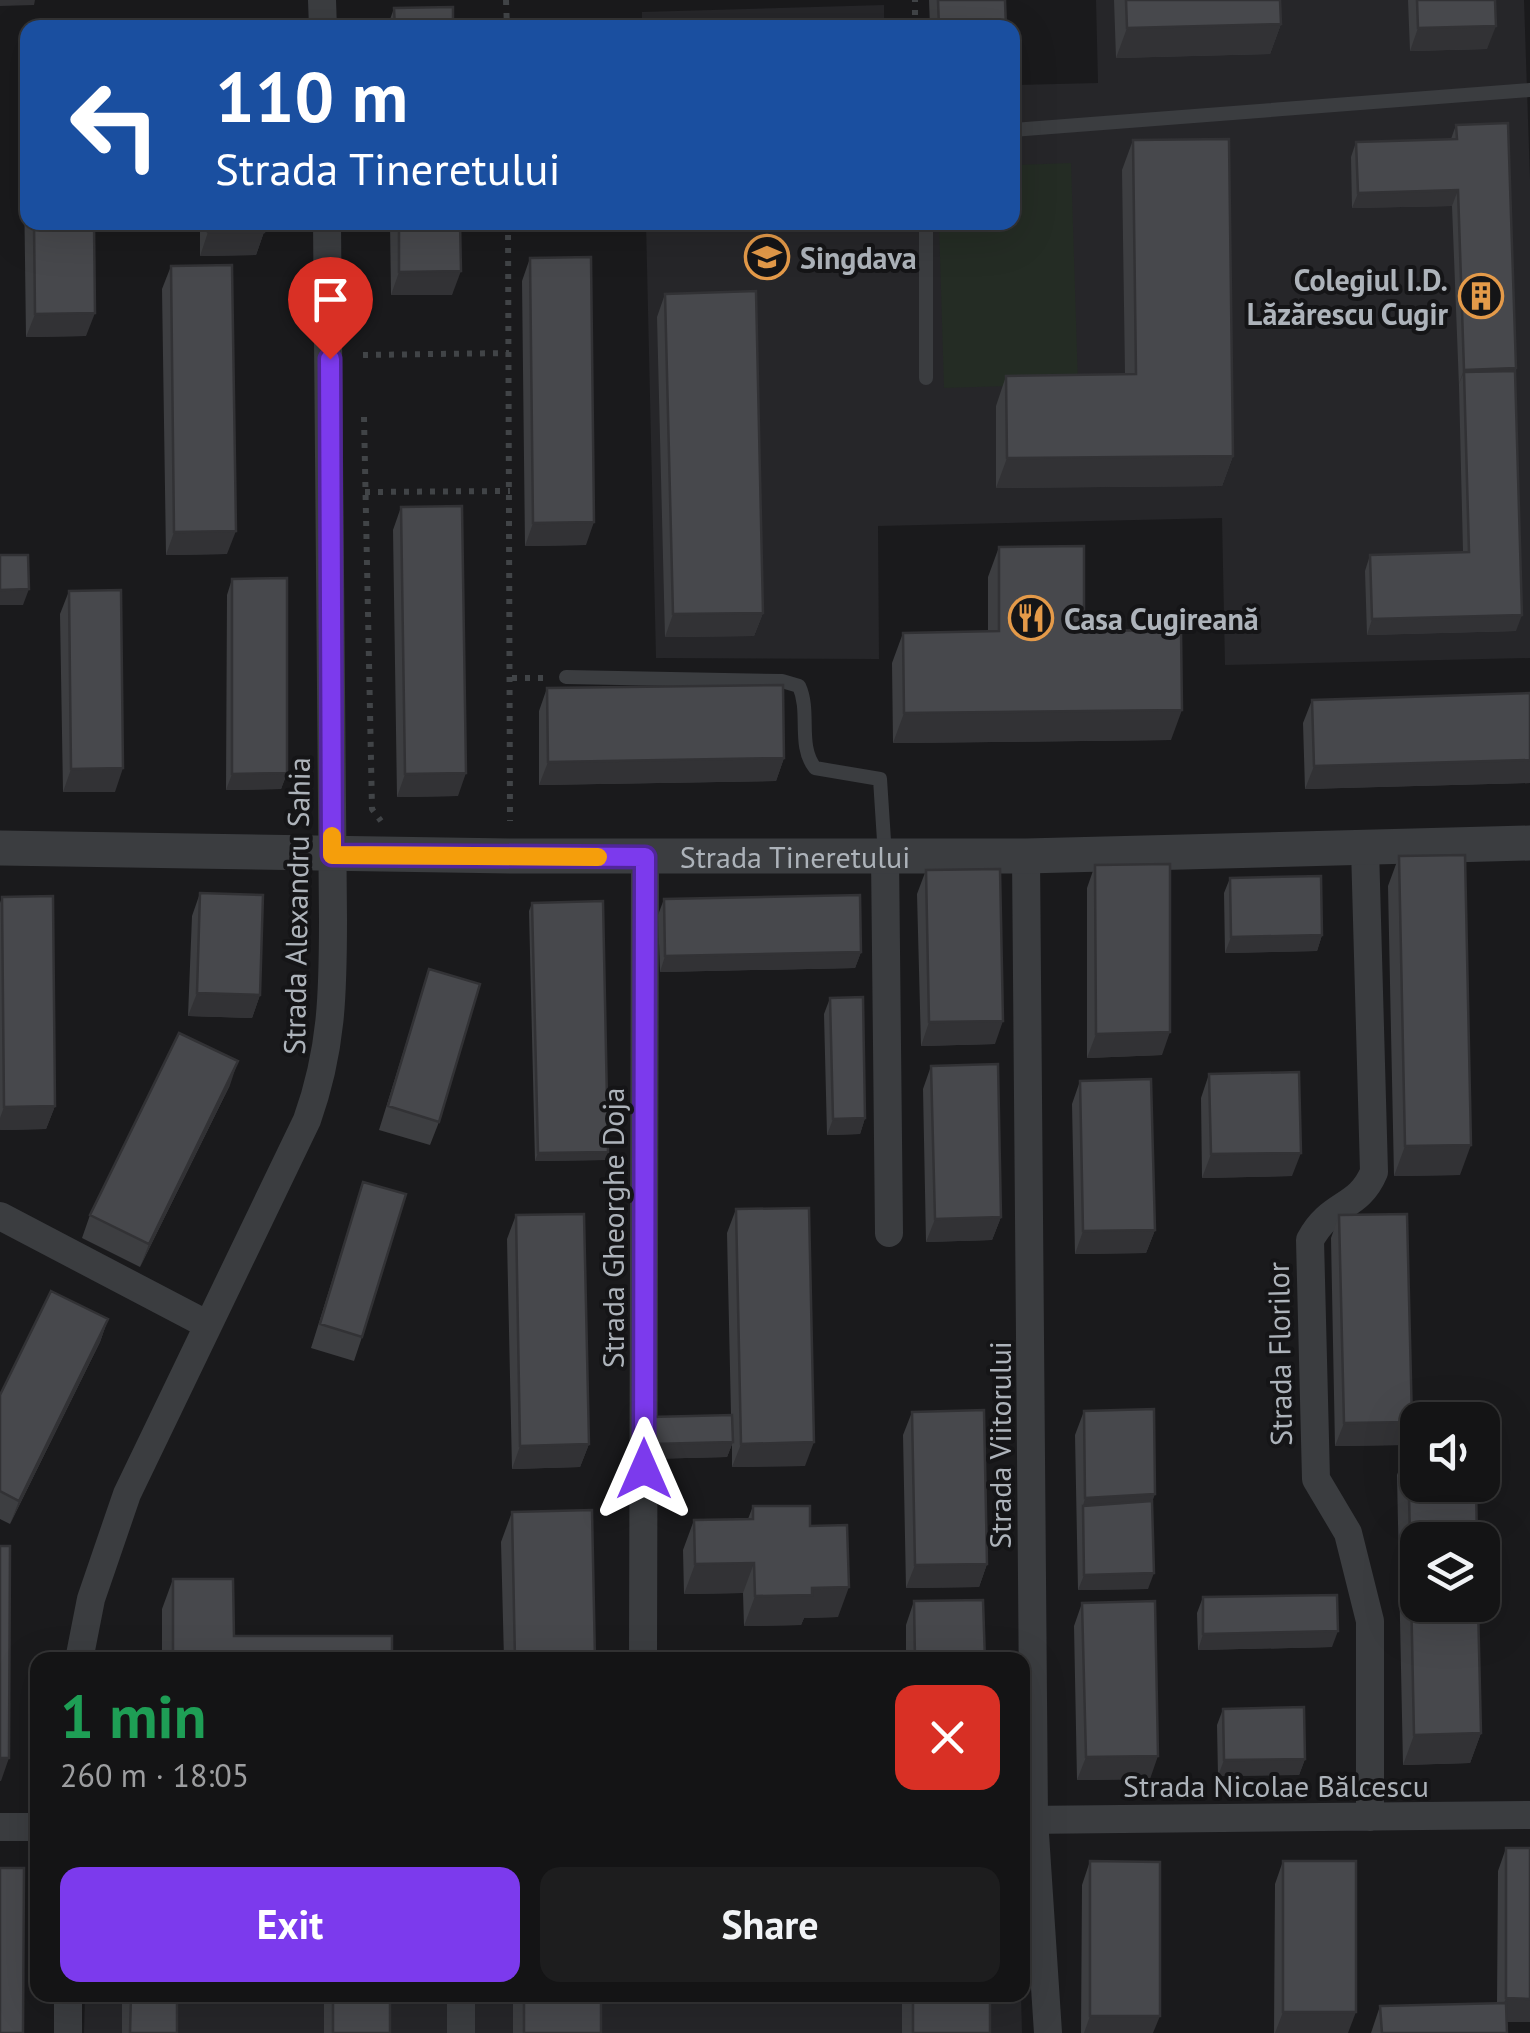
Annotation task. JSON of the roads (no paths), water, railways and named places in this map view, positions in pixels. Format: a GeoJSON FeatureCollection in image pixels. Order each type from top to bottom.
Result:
{"type":"FeatureCollection","features":[{"type":"Feature","properties":{"kind":"street","name":"Strada Alexandru Sahia"},"geometry":{"type":"LineString","coordinates":[[81,1652],[91,1600],[126,1494],[307,1120],[325,1069],[333,997],[327,230]]}},
{"type":"Feature","properties":{"kind":"street","name":"Strada Tineretului"},"geometry":{"type":"LineString","coordinates":[[0,848],[332,855],[1026,856],[1530,843]]}},
{"type":"Feature","properties":{"kind":"street","name":"Strada Florilor"},"geometry":{"type":"LineString","coordinates":[[1365,848],[1374,1172],[1365,1193],[1322,1217],[1310,1240],[1316,1479],[1348,1534],[1370,1621],[1370,1816]]}},
{"type":"Feature","properties":{"kind":"street"},"geometry":{"type":"LineString","coordinates":[[886,856],[889,1233]]}},
{"type":"Feature","properties":{"kind":"street","name":"Strada Viitorului"},"geometry":{"type":"LineString","coordinates":[[1026,856],[1028,1652]]}},
{"type":"Feature","properties":{"kind":"street","name":"Strada Gheorghe Doja"},"geometry":{"type":"LineString","coordinates":[[643,1652],[645,857]]}},
{"type":"Feature","properties":{"kind":"street"},"geometry":{"type":"LineString","coordinates":[[0,1216],[208,1325]]}},
{"type":"Feature","properties":{"kind":"street","name":"Strada Nicolae Bălcescu"},"geometry":{"type":"LineString","coordinates":[[1030,1820],[1530,1815]]}},
{"type":"Feature","properties":{"kind":"street"},"geometry":{"type":"LineString","coordinates":[[0,1827],[30,1827]]}},
{"type":"Feature","properties":{"kind":"street","name":"Strada Viitorului"},"geometry":{"type":"LineString","coordinates":[[1030,1841],[1048,2033]]}},
{"type":"Feature","properties":{"kind":"street"},"geometry":{"type":"LineString","coordinates":[[68,2002],[68,2033]]}},
{"type":"Feature","properties":{"kind":"street"},"geometry":{"type":"LineString","coordinates":[[460,2033],[462,2002]]}},
{"type":"Feature","properties":{"kind":"lane"},"geometry":{"type":"LineString","coordinates":[[1020,129],[1530,90]]}},
{"type":"Feature","properties":{"kind":"lane"},"geometry":{"type":"LineString","coordinates":[[926,230],[926,378]]}},
{"type":"Feature","properties":{"kind":"lane"},"geometry":{"type":"LineString","coordinates":[[566,677],[782,681],[799,686],[805,698],[806,757],[815,768],[880,779],[886,856]]}},
{"type":"Feature","properties":{"kind":"place","name":"Singdava"},"geometry":{"type":"Point","coordinates":[767,257]}},
{"type":"Feature","properties":{"kind":"place","name":"Colegiul I.D. Lăzărescu Cugir"},"geometry":{"type":"Point","coordinates":[1481,296]}},
{"type":"Feature","properties":{"kind":"place","name":"Casa Cugireană"},"geometry":{"type":"Point","coordinates":[1031,618]}}]}
